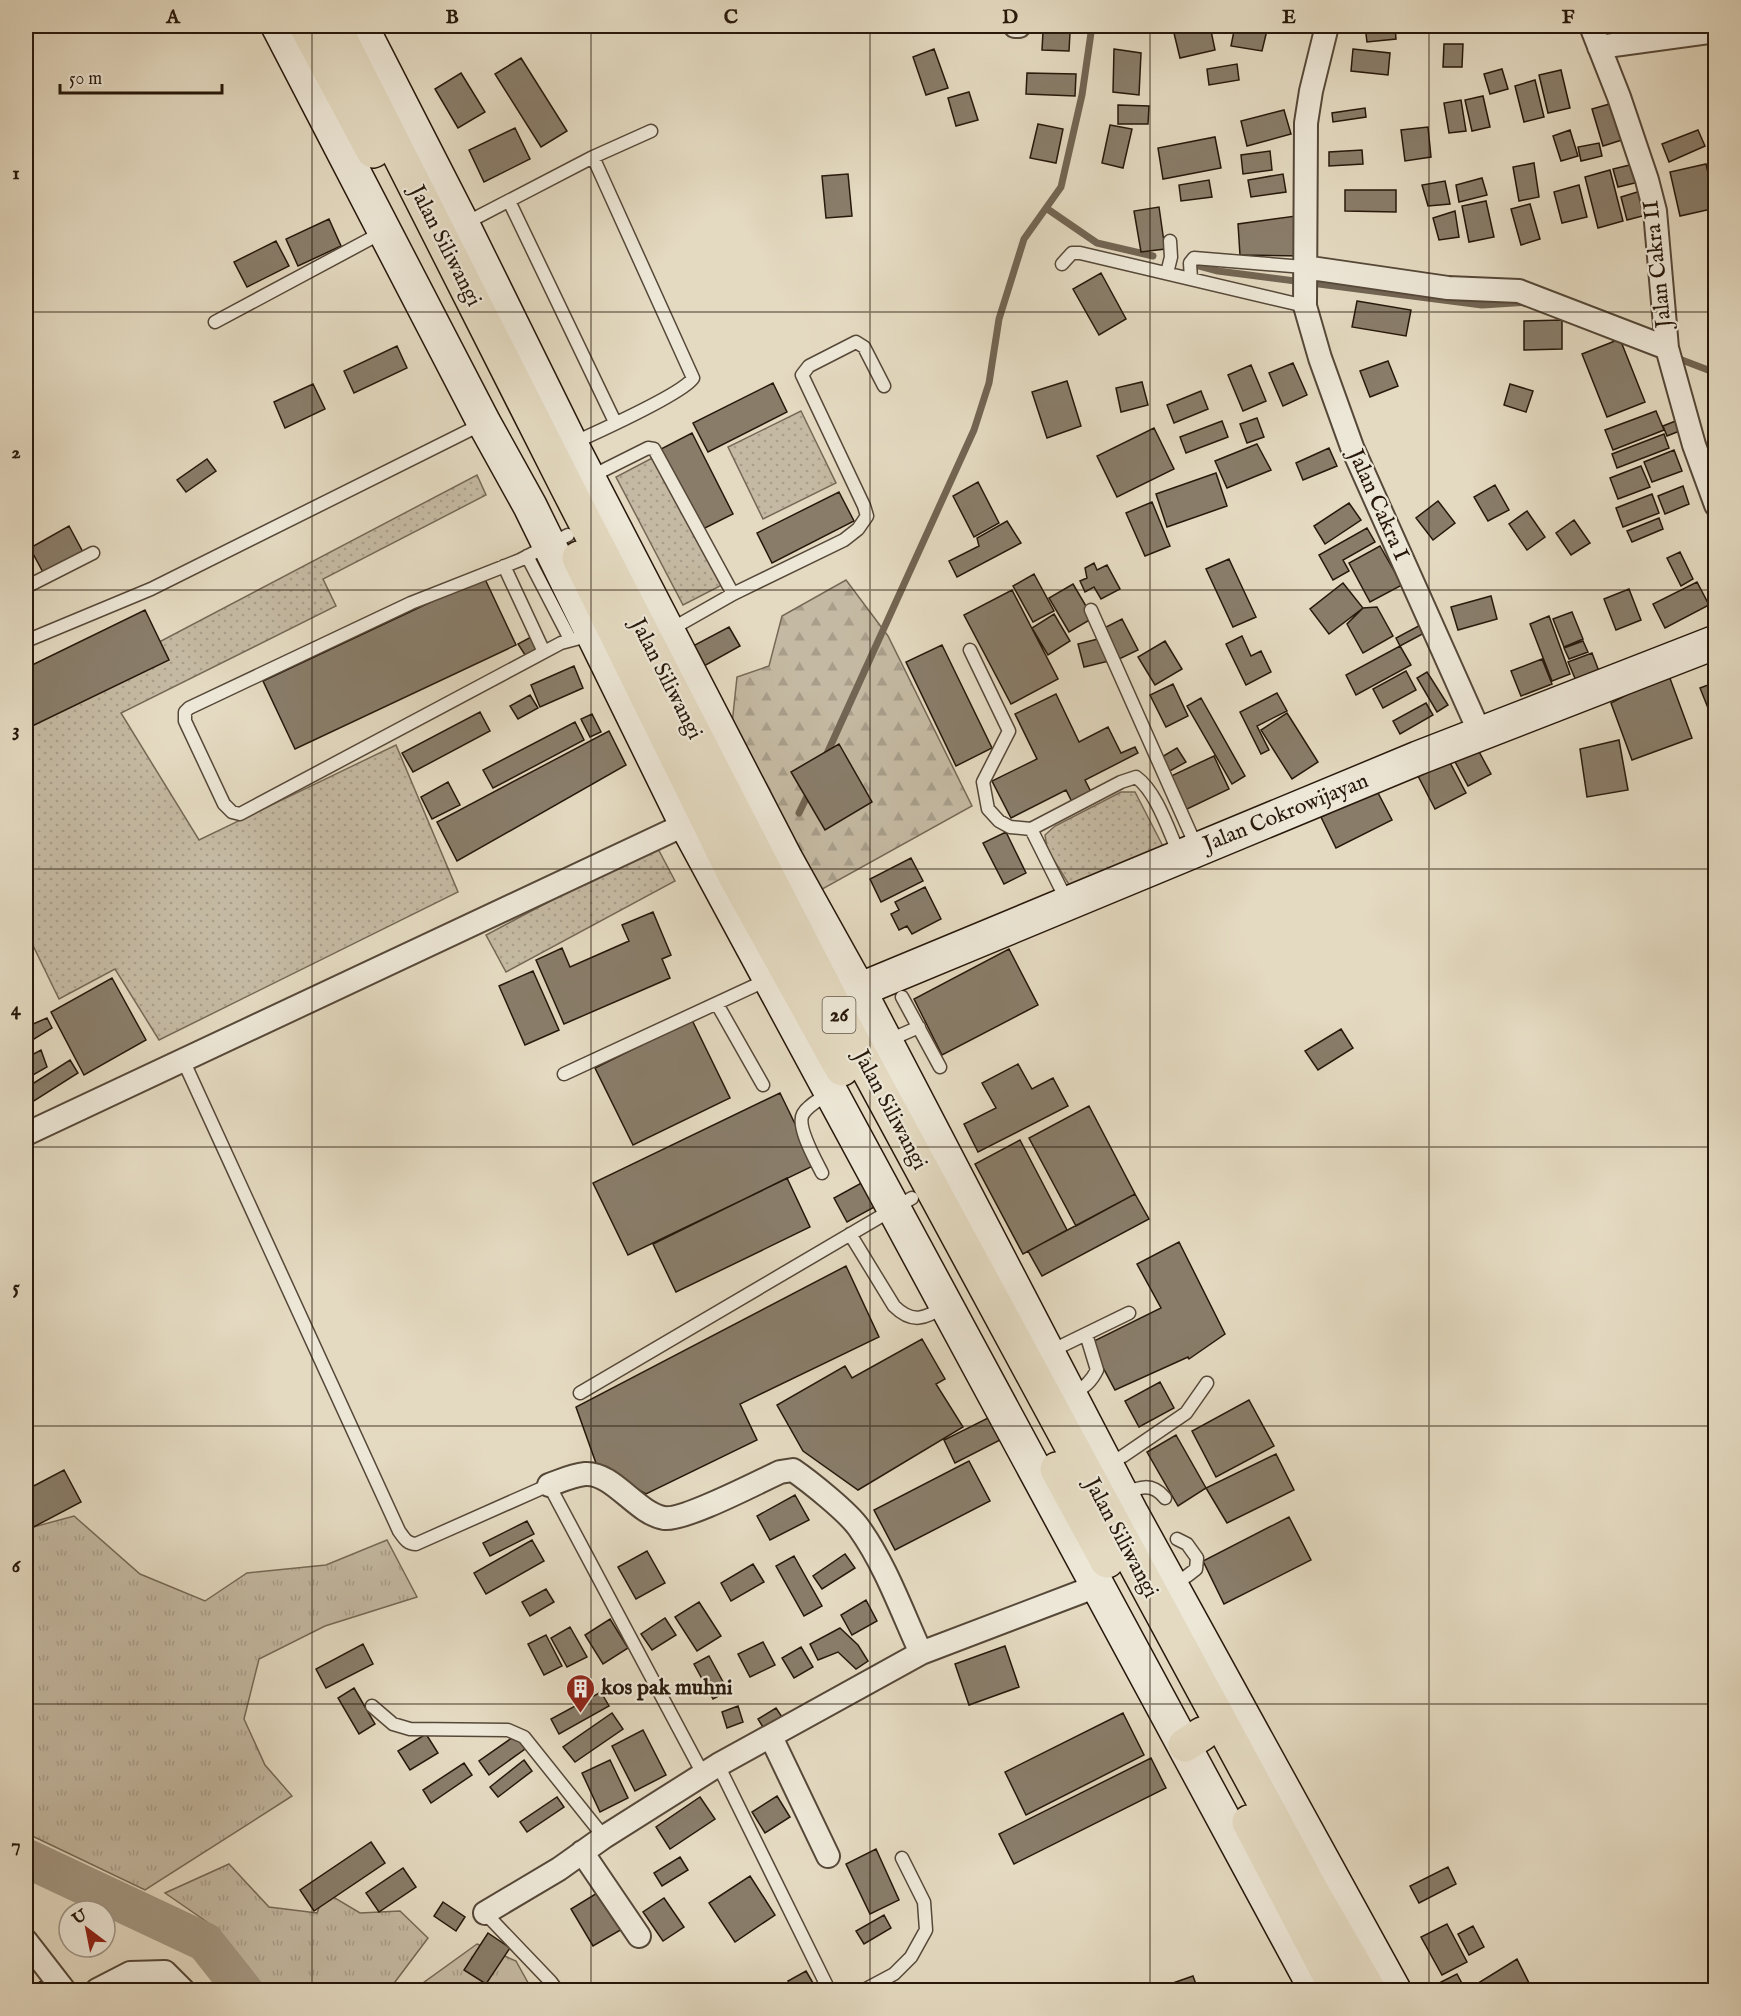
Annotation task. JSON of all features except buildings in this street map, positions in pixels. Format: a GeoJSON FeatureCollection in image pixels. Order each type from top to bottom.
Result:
{"type":"FeatureCollection","features":[{"type":"Feature","properties":{"kind":"highway","name":"Jalan Siliwangi"},"geometry":{"type":"LineString","coordinates":[[290,27],[419,236],[548,546],[592,633],[736,878],[778,974],[903,1204],[1369,1990]]}},
{"type":"Feature","properties":{"kind":"highway","name":"Jalan Siliwangi"},"geometry":{"type":"LineString","coordinates":[[353,28],[474,275],[658,636],[846,1029],[1113,1500],[1193,1694],[1193,1740]]}},
{"type":"Feature","properties":{"kind":"highway"},"geometry":{"type":"LineString","coordinates":[[1258,1862],[1337,1990]]}},
{"type":"Feature","properties":{"kind":"street","name":"Jalan Cakra I"},"geometry":{"type":"LineString","coordinates":[[1327,26],[1311,91],[1306,123],[1305,286],[1320,358],[1352,447],[1480,733]]}},
{"type":"Feature","properties":{"kind":"street","name":"Jalan Cakra II"},"geometry":{"type":"LineString","coordinates":[[1591,26],[1632,133],[1655,211],[1669,353],[1694,445],[1716,505]]}},
{"type":"Feature","properties":{"kind":"street"},"geometry":{"type":"LineString","coordinates":[[290,27],[384,231],[548,546]]}},
{"type":"Feature","properties":{"kind":"street"},"geometry":{"type":"LineString","coordinates":[[353,28],[463,225],[474,275],[571,444],[578,482]]}},
{"type":"Feature","properties":{"kind":"street"},"geometry":{"type":"LineString","coordinates":[[1599,47],[1716,31]]}},
{"type":"Feature","properties":{"kind":"street"},"geometry":{"type":"LineString","coordinates":[[1305,286],[1364,276],[1448,288],[1520,291],[1669,353]]}},
{"type":"Feature","properties":{"kind":"street"},"geometry":{"type":"LineString","coordinates":[[592,633],[686,824],[778,974],[831,1092],[903,1204],[946,1305],[1097,1586],[1193,1740],[1258,1862],[1316,1990]]}},
{"type":"Feature","properties":{"kind":"street"},"geometry":{"type":"LineString","coordinates":[[658,636],[786,859],[886,1041],[1106,1464],[1113,1500],[1172,1584],[1394,1990]]}},
{"type":"Feature","properties":{"kind":"street","name":"Jalan Cokrowijayan"},"geometry":{"type":"LineString","coordinates":[[859,990],[1480,733],[1716,642]]}},
{"type":"Feature","properties":{"kind":"street"},"geometry":{"type":"LineString","coordinates":[[26,1134],[686,824]]}},
{"type":"Feature","properties":{"kind":"street"},"geometry":{"type":"LineString","coordinates":[[549,1485],[584,1474],[598,1476],[650,1513],[670,1518],[688,1513],[780,1472],[793,1470],[859,1528],[891,1587],[921,1653]]}},
{"type":"Feature","properties":{"kind":"street"},"geometry":{"type":"LineString","coordinates":[[485,1913],[559,1869],[604,1837],[710,1770],[921,1653],[1097,1586]]}},
{"type":"Feature","properties":{"kind":"street"},"geometry":{"type":"LineString","coordinates":[[771,1737],[828,1856]]}},
{"type":"Feature","properties":{"kind":"street"},"geometry":{"type":"LineString","coordinates":[[582,1852],[639,1936]]}},
{"type":"Feature","properties":{"kind":"street"},"geometry":{"type":"LineString","coordinates":[[26,1941],[64,1990]]}},
{"type":"Feature","properties":{"kind":"street"},"geometry":{"type":"LineString","coordinates":[[97,1990],[130,1973],[165,1972],[183,1990]]}},
{"type":"Feature","properties":{"kind":"lane"},"geometry":{"type":"LineString","coordinates":[[463,225],[593,157],[651,131]]}},
{"type":"Feature","properties":{"kind":"lane"},"geometry":{"type":"LineString","coordinates":[[571,444],[690,384],[693,378],[593,157]]}},
{"type":"Feature","properties":{"kind":"lane"},"geometry":{"type":"LineString","coordinates":[[509,201],[615,422]]}},
{"type":"Feature","properties":{"kind":"lane"},"geometry":{"type":"LineString","coordinates":[[214,322],[384,231]]}},
{"type":"Feature","properties":{"kind":"lane"},"geometry":{"type":"LineString","coordinates":[[1167,273],[1171,257],[1170,241]]}},
{"type":"Feature","properties":{"kind":"lane"},"geometry":{"type":"LineString","coordinates":[[1062,264],[1072,253],[1080,253],[1167,273],[1190,271],[1305,286]]}},
{"type":"Feature","properties":{"kind":"lane"},"geometry":{"type":"LineString","coordinates":[[1190,271],[1194,258],[1204,258],[1305,286]]}},
{"type":"Feature","properties":{"kind":"lane"},"geometry":{"type":"LineString","coordinates":[[658,636],[733,594],[844,540],[858,529],[867,516],[802,375],[805,370],[856,342],[864,347],[884,386]]}},
{"type":"Feature","properties":{"kind":"lane"},"geometry":{"type":"LineString","coordinates":[[26,640],[151,589],[484,423]]}},
{"type":"Feature","properties":{"kind":"lane"},"geometry":{"type":"LineString","coordinates":[[578,482],[648,448],[654,449],[733,594]]}},
{"type":"Feature","properties":{"kind":"lane"},"geometry":{"type":"LineString","coordinates":[[548,546],[592,633],[544,652],[240,814],[232,812],[224,804],[184,716],[189,708],[411,603],[504,566],[548,546]]}},
{"type":"Feature","properties":{"kind":"lane"},"geometry":{"type":"LineString","coordinates":[[26,587],[93,554]]}},
{"type":"Feature","properties":{"kind":"lane"},"geometry":{"type":"LineString","coordinates":[[504,566],[544,652]]}},
{"type":"Feature","properties":{"kind":"lane"},"geometry":{"type":"LineString","coordinates":[[1091,610],[1189,852]]}},
{"type":"Feature","properties":{"kind":"lane"},"geometry":{"type":"LineString","coordinates":[[970,650],[1009,731],[983,782],[988,809],[999,821],[1010,827],[1031,829],[1121,782],[1136,777],[1145,784],[1189,852]]}},
{"type":"Feature","properties":{"kind":"lane"},"geometry":{"type":"LineString","coordinates":[[1031,829],[1069,903]]}},
{"type":"Feature","properties":{"kind":"lane"},"geometry":{"type":"LineString","coordinates":[[564,1074],[778,974]]}},
{"type":"Feature","properties":{"kind":"lane"},"geometry":{"type":"LineString","coordinates":[[902,997],[940,1067]]}},
{"type":"Feature","properties":{"kind":"lane"},"geometry":{"type":"LineString","coordinates":[[717,1004],[764,1085]]}},
{"type":"Feature","properties":{"kind":"lane"},"geometry":{"type":"LineString","coordinates":[[886,1041],[919,1027]]}},
{"type":"Feature","properties":{"kind":"lane"},"geometry":{"type":"LineString","coordinates":[[183,1060],[405,1540],[416,1544],[549,1485],[710,1770],[829,1990]]}},
{"type":"Feature","properties":{"kind":"lane"},"geometry":{"type":"LineString","coordinates":[[822,1173],[802,1129],[801,1120],[803,1113],[831,1092]]}},
{"type":"Feature","properties":{"kind":"lane"},"geometry":{"type":"LineString","coordinates":[[580,1393],[903,1204]]}},
{"type":"Feature","properties":{"kind":"lane"},"geometry":{"type":"LineString","coordinates":[[850,1234],[894,1306],[903,1315],[918,1318],[946,1305]]}},
{"type":"Feature","properties":{"kind":"lane"},"geometry":{"type":"LineString","coordinates":[[1049,1352],[1129,1313]]}},
{"type":"Feature","properties":{"kind":"lane"},"geometry":{"type":"LineString","coordinates":[[1070,1395],[1085,1387],[1097,1370],[1086,1334]]}},
{"type":"Feature","properties":{"kind":"lane"},"geometry":{"type":"LineString","coordinates":[[1106,1464],[1123,1456],[1186,1413],[1207,1383]]}},
{"type":"Feature","properties":{"kind":"lane"},"geometry":{"type":"LineString","coordinates":[[1113,1500],[1139,1487],[1149,1487],[1158,1491],[1165,1498]]}},
{"type":"Feature","properties":{"kind":"lane"},"geometry":{"type":"LineString","coordinates":[[1172,1584],[1196,1569],[1197,1558],[1187,1544],[1177,1539]]}},
{"type":"Feature","properties":{"kind":"lane"},"geometry":{"type":"LineString","coordinates":[[372,1706],[393,1724],[410,1729],[508,1730],[524,1737],[604,1837]]}},
{"type":"Feature","properties":{"kind":"lane"},"geometry":{"type":"LineString","coordinates":[[864,1990],[894,1974],[911,1957],[926,1930],[924,1902],[902,1858]]}},
{"type":"Feature","properties":{"kind":"lane"},"geometry":{"type":"LineString","coordinates":[[485,1913],[557,1990]]}},
{"type":"Feature","properties":{"kind":"green space"},"geometry":{"type":"Polygon","coordinates":[[[801,411],[836,483],[763,519],[728,447],[801,411]]]}},
{"type":"Feature","properties":{"kind":"green space"},"geometry":{"type":"Polygon","coordinates":[[[656,456],[722,585],[683,605],[616,477],[656,456]]]}},
{"type":"Feature","properties":{"kind":"green space"},"geometry":{"type":"Polygon","coordinates":[[[477,475],[486,495],[323,579],[336,606],[121,713],[199,840],[396,745],[458,892],[159,1040],[115,969],[59,999],[26,931],[26,712],[477,475]]]}},
{"type":"Feature","properties":{"kind":"green space"},"geometry":{"type":"Polygon","coordinates":[[[846,580],[888,636],[972,806],[817,892],[732,724],[737,677],[769,666],[782,616],[846,580]]]}},
{"type":"Feature","properties":{"kind":"green space"},"geometry":{"type":"Polygon","coordinates":[[[1121,792],[1135,792],[1166,852],[1073,891],[1047,849],[1045,835],[1055,826],[1121,792]]]}},
{"type":"Feature","properties":{"kind":"green space"},"geometry":{"type":"Polygon","coordinates":[[[656,845],[675,881],[506,972],[486,935],[656,845]]]}},
{"type":"Feature","properties":{"kind":"green space"},"geometry":{"type":"Polygon","coordinates":[[[74,1516],[140,1574],[205,1601],[247,1573],[326,1565],[387,1540],[417,1597],[325,1626],[259,1659],[244,1719],[265,1765],[292,1796],[145,1890],[26,1833],[26,1529],[74,1516]]]}},
{"type":"Feature","properties":{"kind":"green space"},"geometry":{"type":"Polygon","coordinates":[[[229,1864],[269,1907],[317,1913],[325,1892],[360,1913],[400,1911],[428,1938],[389,1990],[267,1990],[207,1922],[165,1893],[229,1864]]]}},
{"type":"Feature","properties":{"kind":"green space"},"geometry":{"type":"Polygon","coordinates":[[[477,1944],[516,1961],[532,1990],[402,1990],[420,1985],[477,1944]]]}},
{"type":"Feature","properties":{"kind":"waterway"},"geometry":{"type":"LineString","coordinates":[[825,758],[974,430],[989,383],[999,319],[1024,239],[1061,187],[1082,95],[1092,26]]}},
{"type":"Feature","properties":{"kind":"waterway"},"geometry":{"type":"LineString","coordinates":[[1046,208],[1097,243],[1153,256]]}},
{"type":"Feature","properties":{"kind":"waterway"},"geometry":{"type":"LineString","coordinates":[[1188,263],[1218,271],[1482,305],[1528,302]]}},
{"type":"Feature","properties":{"kind":"waterway"},"geometry":{"type":"LineString","coordinates":[[1674,357],[1716,373]]}},
{"type":"Feature","properties":{"kind":"waterway"},"geometry":{"type":"LineString","coordinates":[[799,813],[810,790]]}},
{"type":"Feature","properties":{"kind":"waterway"},"geometry":{"type":"LineString","coordinates":[[26,1858],[205,1942],[243,1990]]}},
{"type":"Feature","properties":{"kind":"place","name":"kos pak muhni"},"geometry":{"type":"Point","coordinates":[580,1714]}}]}
